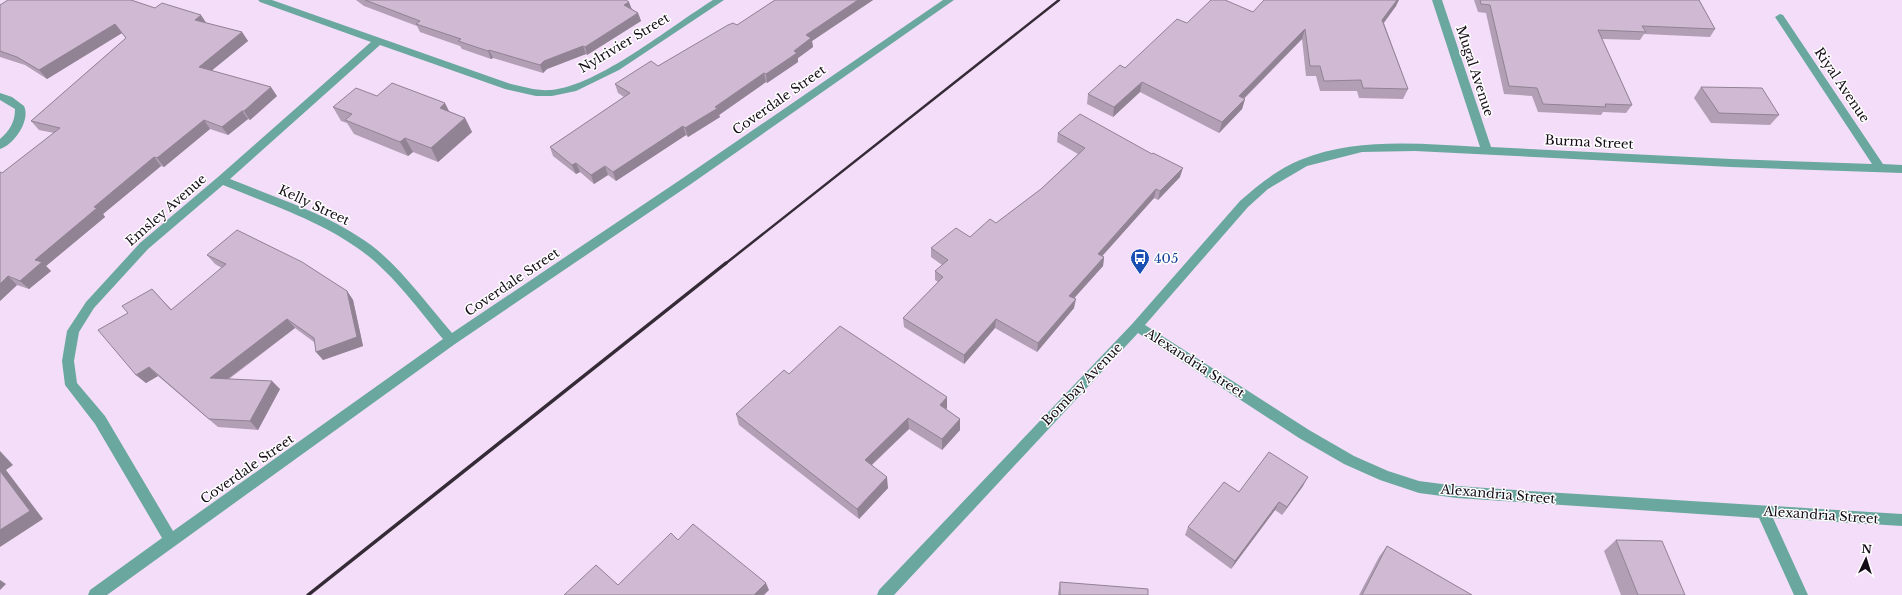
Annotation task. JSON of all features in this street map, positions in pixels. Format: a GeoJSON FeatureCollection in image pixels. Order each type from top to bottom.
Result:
{"type":"FeatureCollection","features":[{"type":"Feature","properties":{"kind":"street"},"geometry":{"type":"LineString","coordinates":[[263,0],[377,42]]}},
{"type":"Feature","properties":{"kind":"street","name":"Coverdale Street"},"geometry":{"type":"LineString","coordinates":[[95,595],[451,340],[687,181],[949,0]]}},
{"type":"Feature","properties":{"kind":"street","name":"Mugal Avenue"},"geometry":{"type":"LineString","coordinates":[[1437,0],[1488,151]]}},
{"type":"Feature","properties":{"kind":"street","name":"Nylrivier Street"},"geometry":{"type":"LineString","coordinates":[[377,42],[509,87],[524,91],[551,93],[574,88],[623,63],[711,2]]}},
{"type":"Feature","properties":{"kind":"street","name":"Riyal Avenue"},"geometry":{"type":"LineString","coordinates":[[1780,17],[1880,168]]}},
{"type":"Feature","properties":{"kind":"street","name":"Emsley Avenue"},"geometry":{"type":"LineString","coordinates":[[171,540],[100,420],[71,385],[68,361],[73,331],[90,305],[144,246],[222,180],[377,42]]}},
{"type":"Feature","properties":{"kind":"street"},"geometry":{"type":"LineString","coordinates":[[0,96],[8,99],[20,108],[21,117],[18,127],[0,145]]}},
{"type":"Feature","properties":{"kind":"street","name":"Burma Street"},"geometry":{"type":"LineString","coordinates":[[1281,176],[1303,163],[1338,153],[1362,148],[1415,147],[1902,169]]}},
{"type":"Feature","properties":{"kind":"street","name":"Bombay Avenue"},"geometry":{"type":"LineString","coordinates":[[884,595],[1138,326],[1244,204],[1264,186],[1281,176]]}},
{"type":"Feature","properties":{"kind":"street","name":"Kelly Street"},"geometry":{"type":"LineString","coordinates":[[222,180],[338,229],[368,249],[405,285],[451,340]]}},
{"type":"Feature","properties":{"kind":"street","name":"Alexandria Street"},"geometry":{"type":"LineString","coordinates":[[1138,326],[1304,434],[1349,460],[1385,476],[1419,487],[1522,497],[1902,520]]}},
{"type":"Feature","properties":{"kind":"street"},"geometry":{"type":"LineString","coordinates":[[1763,511],[1801,595]]}},
{"type":"Feature","properties":{"kind":"building"},"geometry":{"type":"Polygon","coordinates":[[[8,0],[131,0],[155,8],[162,3],[201,15],[195,20],[242,32],[199,67],[271,87],[244,111],[222,127],[204,120],[157,158],[154,157],[94,207],[97,208],[35,260],[42,262],[20,281],[8,276],[0,284],[0,172],[2,173],[60,128],[31,121],[126,38],[115,24],[39,70],[17,57],[0,51],[0,5],[8,0]]]}},
{"type":"Feature","properties":{"kind":"building"},"geometry":{"type":"Polygon","coordinates":[[[365,0],[626,0],[629,2],[624,5],[638,13],[585,47],[583,46],[544,61],[540,65],[458,41],[461,39],[416,24],[420,21],[365,0]]]}},
{"type":"Feature","properties":{"kind":"building"},"geometry":{"type":"Polygon","coordinates":[[[775,0],[858,0],[806,35],[811,38],[794,51],[797,53],[766,74],[764,73],[715,107],[718,108],[685,128],[683,126],[613,172],[605,166],[591,175],[576,163],[572,165],[550,147],[630,93],[615,84],[651,61],[658,66],[728,25],[733,23],[737,25],[775,0]]]}},
{"type":"Feature","properties":{"kind":"building"},"geometry":{"type":"Polygon","coordinates":[[[1211,0],[1225,0],[1253,12],[1264,0],[1397,0],[1382,20],[1408,89],[1363,88],[1361,80],[1324,81],[1320,66],[1310,66],[1305,29],[1239,96],[1245,99],[1222,122],[1142,82],[1114,107],[1088,94],[1120,65],[1125,68],[1177,19],[1187,23],[1211,0]]]}},
{"type":"Feature","properties":{"kind":"building"},"geometry":{"type":"Polygon","coordinates":[[[1480,0],[1699,0],[1715,29],[1642,26],[1646,32],[1598,30],[1632,105],[1605,104],[1606,107],[1543,104],[1537,88],[1509,86],[1490,5],[1481,4],[1480,0]]]}},
{"type":"Feature","properties":{"kind":"building"},"geometry":{"type":"Polygon","coordinates":[[[392,83],[445,103],[440,108],[465,118],[431,148],[405,138],[400,142],[345,120],[352,114],[333,107],[356,88],[377,96],[392,83]]]}},
{"type":"Feature","properties":{"kind":"building"},"geometry":{"type":"Polygon","coordinates":[[[1701,87],[1762,88],[1779,115],[1719,113],[1701,87]]]}},
{"type":"Feature","properties":{"kind":"building"},"geometry":{"type":"Polygon","coordinates":[[[1080,114],[1152,154],[1153,153],[1183,168],[1160,191],[1156,189],[1098,254],[1104,257],[1069,296],[1076,299],[1038,343],[996,319],[964,355],[903,318],[943,277],[935,271],[948,260],[931,248],[956,228],[970,237],[990,219],[996,223],[1041,189],[1085,148],[1058,133],[1080,114]]]}},
{"type":"Feature","properties":{"kind":"building"},"geometry":{"type":"Polygon","coordinates":[[[237,230],[302,262],[347,291],[357,337],[316,352],[314,338],[287,319],[210,378],[272,381],[250,421],[209,419],[149,367],[136,375],[98,330],[128,313],[122,306],[152,289],[171,310],[226,264],[207,255],[237,230]]]}},
{"type":"Feature","properties":{"kind":"building"},"geometry":{"type":"Polygon","coordinates":[[[840,326],[947,397],[940,405],[960,419],[942,439],[908,418],[865,460],[887,477],[857,509],[736,414],[784,370],[789,374],[840,326]]]}},
{"type":"Feature","properties":{"kind":"building"},"geometry":{"type":"Polygon","coordinates":[[[1269,452],[1308,477],[1287,507],[1279,502],[1235,561],[1188,527],[1224,482],[1239,492],[1269,452]]]}},
{"type":"Feature","properties":{"kind":"building"},"geometry":{"type":"Polygon","coordinates":[[[0,471],[30,511],[0,530],[0,471]]]}},
{"type":"Feature","properties":{"kind":"building"},"geometry":{"type":"Polygon","coordinates":[[[693,524],[766,583],[754,595],[564,595],[596,565],[618,585],[671,533],[678,540],[693,524]]]}},
{"type":"Feature","properties":{"kind":"building"},"geometry":{"type":"Polygon","coordinates":[[[1616,540],[1662,541],[1685,595],[1638,595],[1616,540]]]}},
{"type":"Feature","properties":{"kind":"building"},"geometry":{"type":"Polygon","coordinates":[[[1387,546],[1472,595],[1362,595],[1387,546]]]}},
{"type":"Feature","properties":{"kind":"building"},"geometry":{"type":"Polygon","coordinates":[[[1060,582],[1148,589],[1148,595],[1060,595],[1060,582]]]}},
{"type":"Feature","properties":{"kind":"railway"},"geometry":{"type":"LineString","coordinates":[[725,264],[1059,0]]}},
{"type":"Feature","properties":{"kind":"railway"},"geometry":{"type":"LineString","coordinates":[[308,595],[726,263]]}},
{"type":"Feature","properties":{"kind":"place","name":"405"},"geometry":{"type":"Point","coordinates":[1140,275]}}]}
